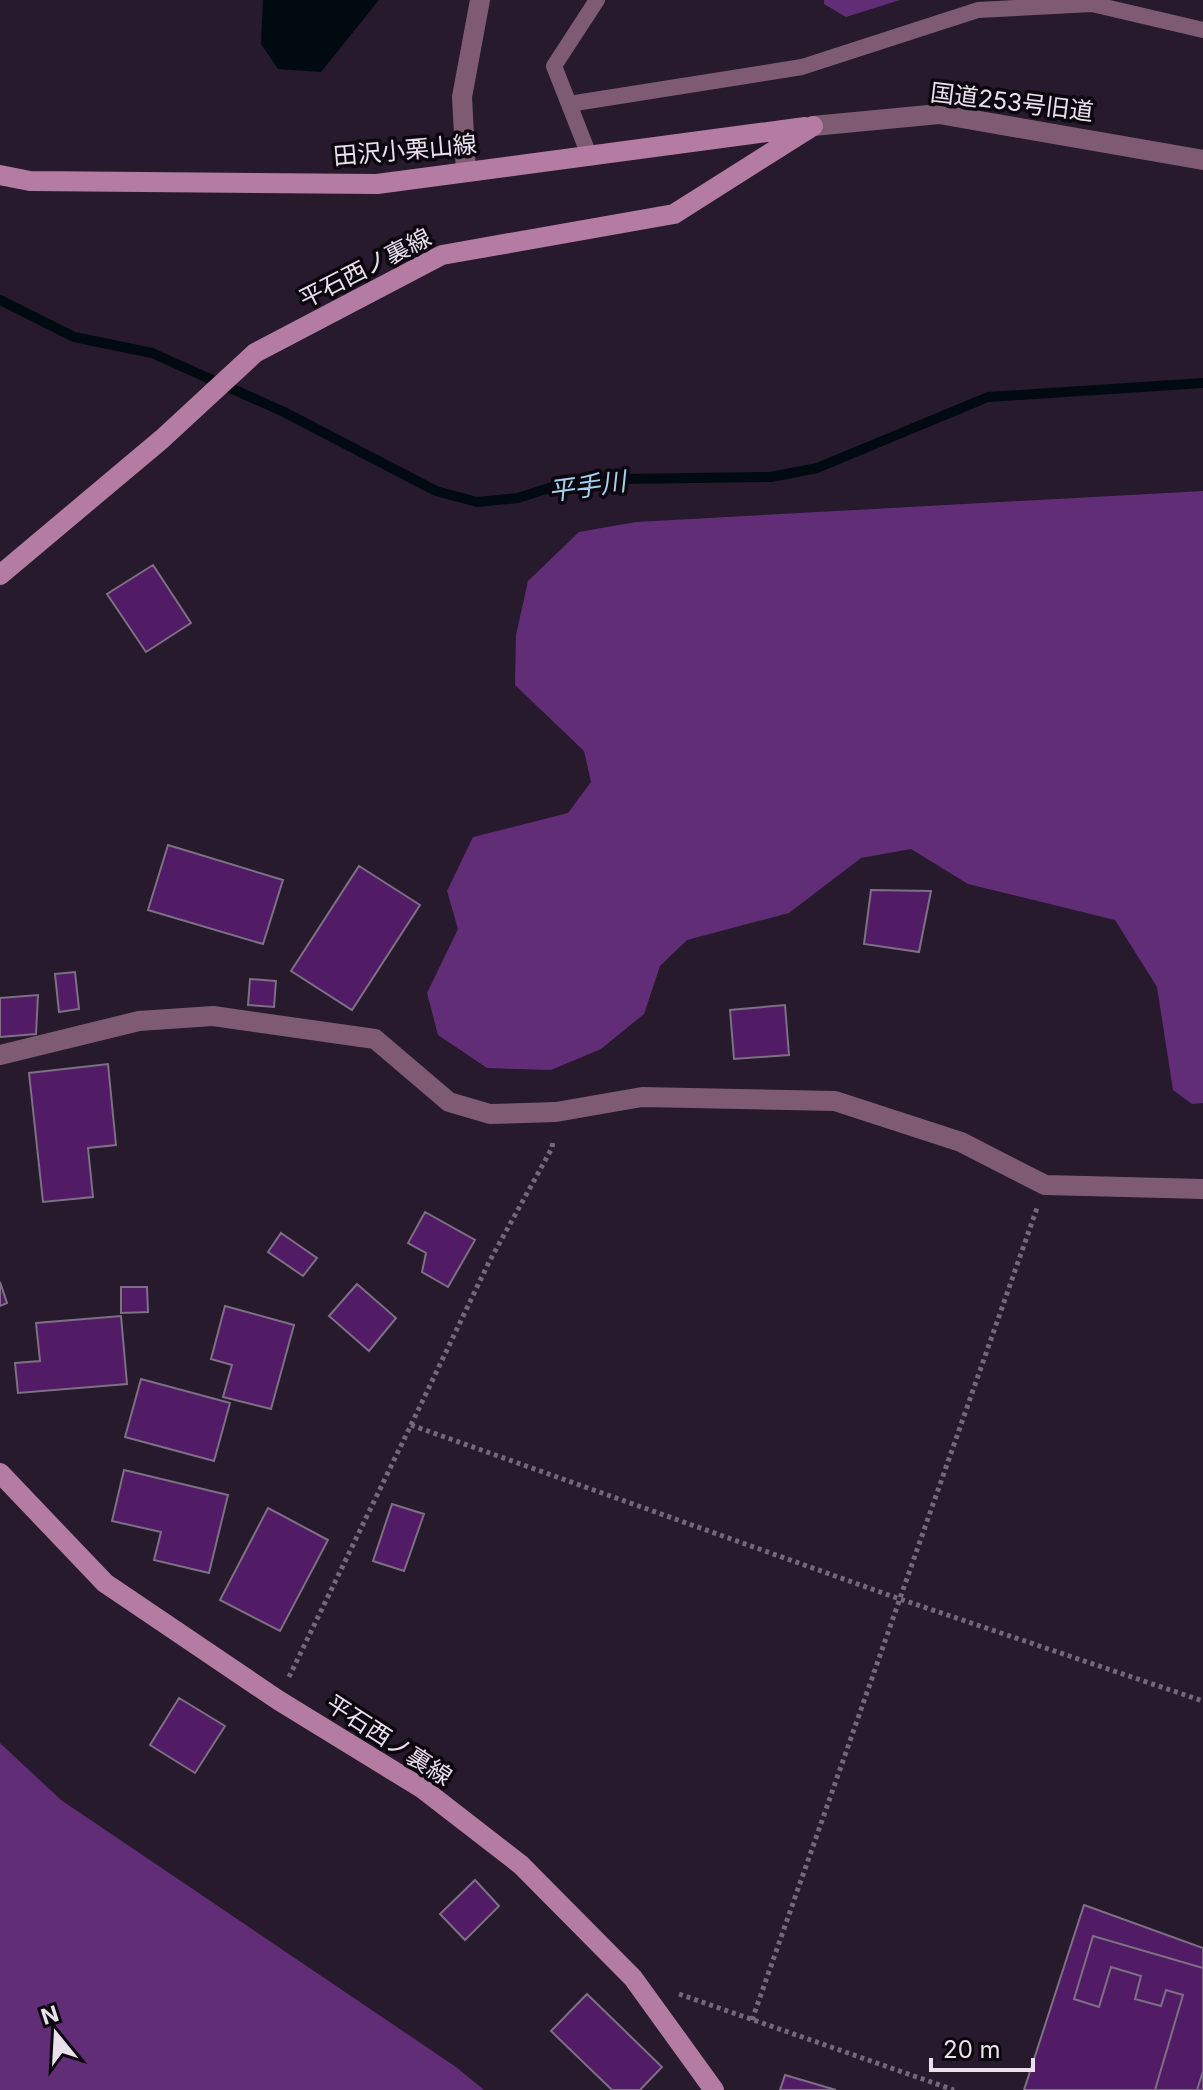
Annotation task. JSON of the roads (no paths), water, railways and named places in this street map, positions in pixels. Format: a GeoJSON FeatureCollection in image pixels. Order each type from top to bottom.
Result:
{"type":"FeatureCollection","features":[{"type":"Feature","properties":{"kind":"main road","name":"田沢小栗山線"},"geometry":{"type":"LineString","coordinates":[[0,175],[30,181],[377,184],[813,126]]}},
{"type":"Feature","properties":{"kind":"main road","name":"平石西ノ裏線"},"geometry":{"type":"LineString","coordinates":[[0,575],[162,439],[255,353],[442,255],[674,214],[813,126]]}},
{"type":"Feature","properties":{"kind":"main road","name":"平石西ノ裏線"},"geometry":{"type":"LineString","coordinates":[[0,1473],[105,1583],[278,1700],[423,1789],[521,1865],[633,1978],[714,2090]]}},
{"type":"Feature","properties":{"kind":"street"},"geometry":{"type":"LineString","coordinates":[[466,172],[462,97],[480,0]]}},
{"type":"Feature","properties":{"kind":"street","name":"国道253号旧道"},"geometry":{"type":"LineString","coordinates":[[813,126],[939,114],[1203,160]]}},
{"type":"Feature","properties":{"kind":"street"},"geometry":{"type":"LineString","coordinates":[[0,1055],[139,1021],[213,1016],[375,1039],[449,1102],[490,1114],[556,1112],[642,1097],[835,1101],[961,1142],[1045,1185],[1203,1189]]}},
{"type":"Feature","properties":{"kind":"lane"},"geometry":{"type":"LineString","coordinates":[[589,155],[554,66],[597,0]]}},
{"type":"Feature","properties":{"kind":"lane"},"geometry":{"type":"LineString","coordinates":[[569,104],[802,67],[978,10],[1092,4],[1203,30]]}},
{"type":"Feature","properties":{"kind":"waterway","name":"平手川"},"geometry":{"type":"LineString","coordinates":[[0,300],[74,337],[152,353],[284,412],[436,491],[477,502],[518,498],[555,486],[623,479],[771,477],[817,468],[988,397],[1203,383]]}}]}
